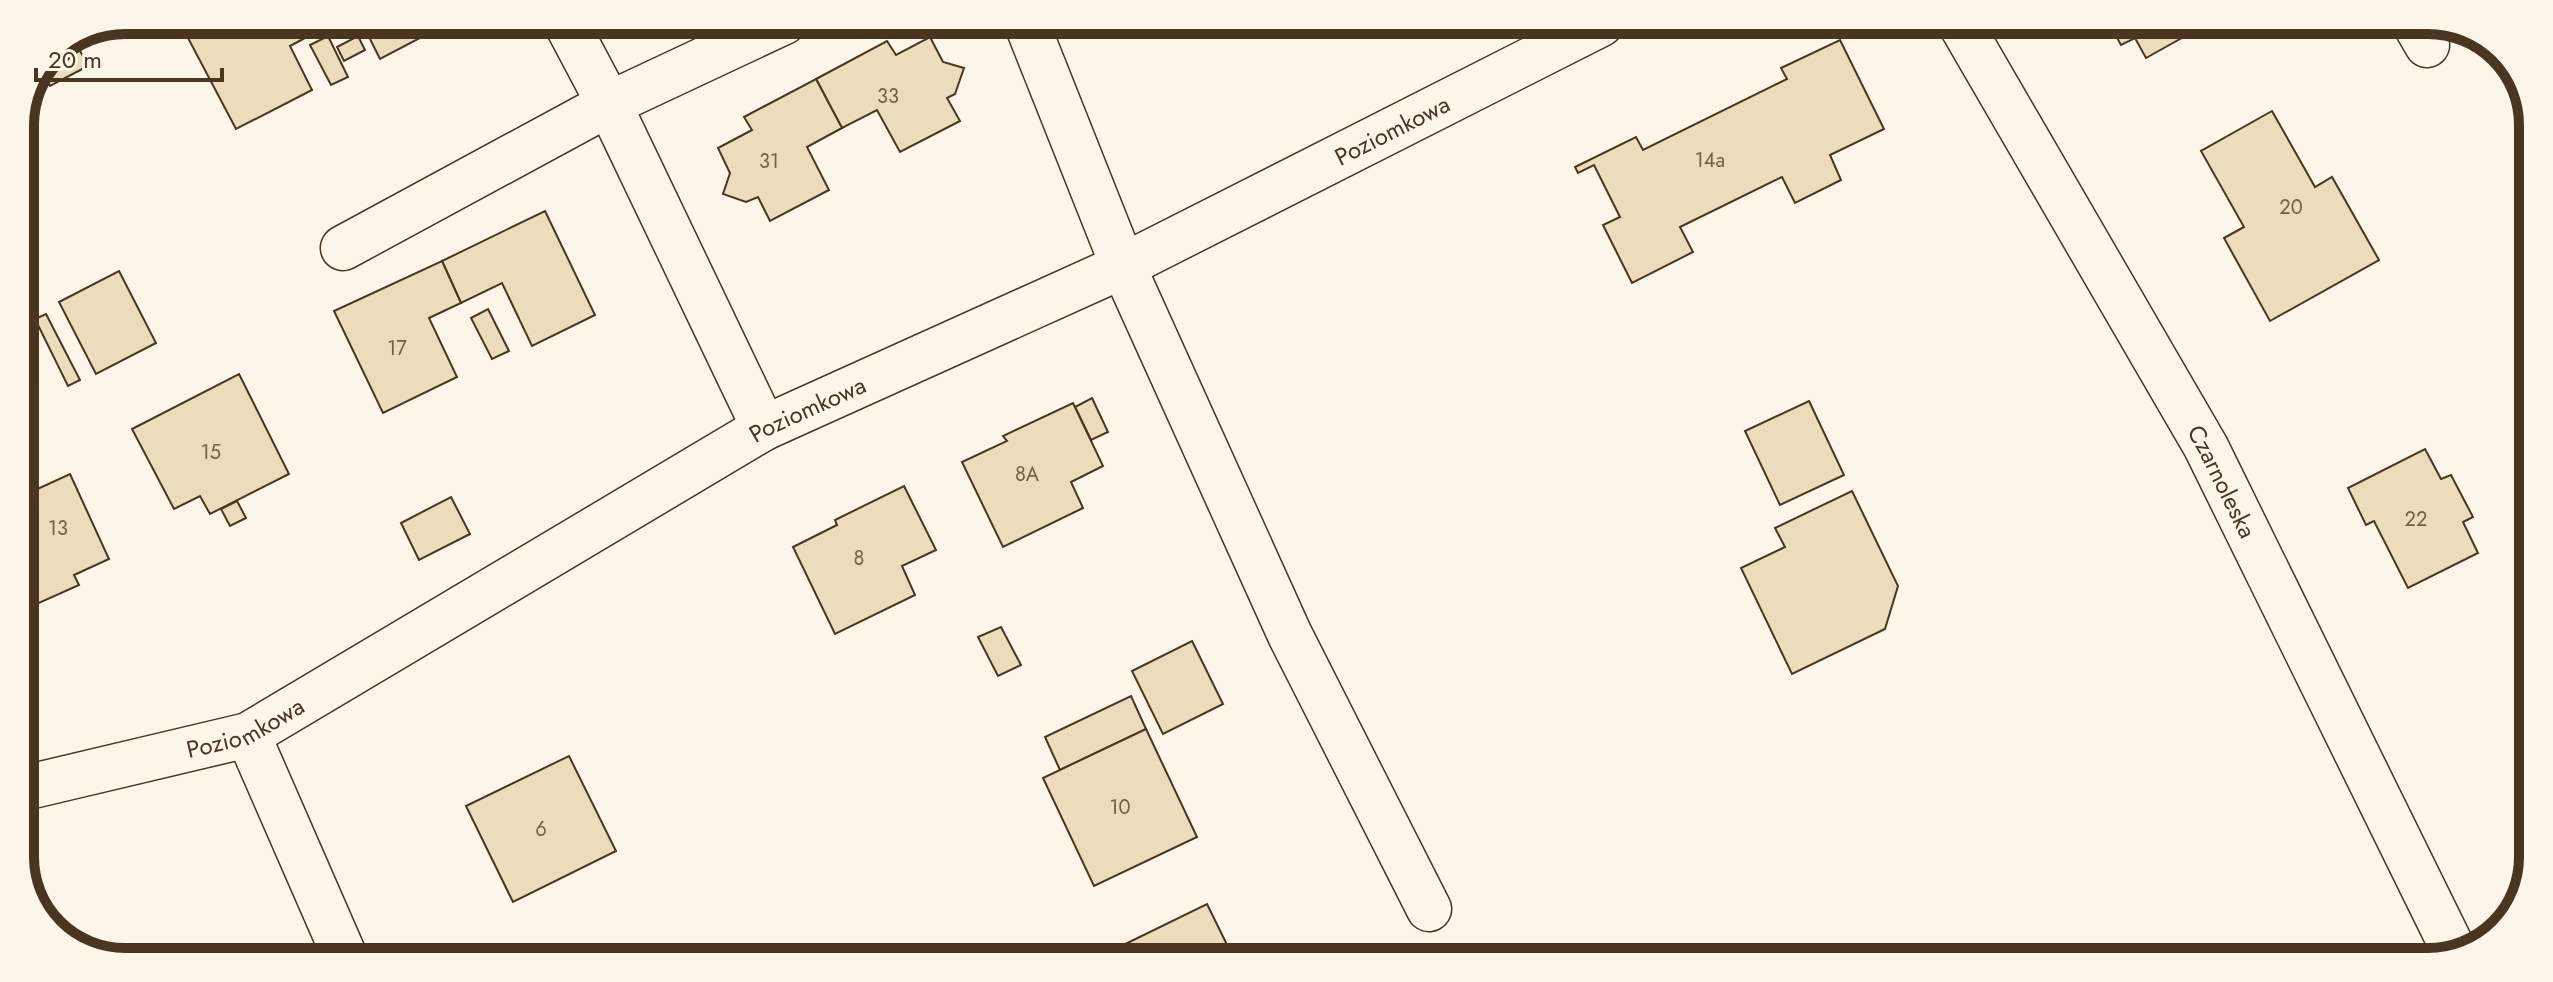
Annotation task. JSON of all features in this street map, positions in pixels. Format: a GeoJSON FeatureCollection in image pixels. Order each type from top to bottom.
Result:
{"type":"FeatureCollection","features":[{"type":"Feature","properties":{"kind":"street"},"geometry":{"type":"LineString","coordinates":[[572,34],[609,104],[764,428]]}},
{"type":"Feature","properties":{"kind":"street"},"geometry":{"type":"LineString","coordinates":[[343,248],[609,104],[758,34]]}},
{"type":"Feature","properties":{"kind":"street"},"geometry":{"type":"LineString","coordinates":[[1031,34],[1123,266],[1290,635],[1429,909]]}},
{"type":"Feature","properties":{"kind":"street","name":"Poziomkowa"},"geometry":{"type":"LineString","coordinates":[[34,786],[248,735],[764,428],[1123,266],[1581,34]]}},
{"type":"Feature","properties":{"kind":"street","name":"Czarnoleska"},"geometry":{"type":"LineString","coordinates":[[1966,34],[2206,447],[2451,945]]}},
{"type":"Feature","properties":{"kind":"street"},"geometry":{"type":"LineString","coordinates":[[248,735],[341,948]]}},
{"type":"Feature","properties":{"kind":"building"},"geometry":{"type":"Polygon","coordinates":[[[196,34],[312,34],[290,46],[312,90],[236,129],[188,38],[196,34]]]}},
{"type":"Feature","properties":{"kind":"building"},"geometry":{"type":"Polygon","coordinates":[[[368,34],[428,34],[380,59],[368,34]]]}},
{"type":"Feature","properties":{"kind":"building"},"geometry":{"type":"Polygon","coordinates":[[[2115,34],[2189,34],[2146,58],[2135,38],[2121,45],[2115,34]]]}},
{"type":"Feature","properties":{"kind":"building"},"geometry":{"type":"Polygon","coordinates":[[[328,36],[348,77],[331,85],[310,45],[328,36]]]}},
{"type":"Feature","properties":{"kind":"building"},"geometry":{"type":"Polygon","coordinates":[[[358,36],[365,50],[344,61],[337,47],[358,36]]]}},
{"type":"Feature","properties":{"kind":"building"},"geometry":{"type":"Polygon","coordinates":[[[930,37],[943,62],[964,68],[955,94],[947,98],[960,121],[900,152],[877,110],[842,128],[816,79],[887,41],[896,55],[930,37]]]}},
{"type":"Feature","properties":{"kind":"building"},"geometry":{"type":"Polygon","coordinates":[[[1840,40],[1884,129],[1830,155],[1841,180],[1795,203],[1782,177],[1680,227],[1693,252],[1632,283],[1603,225],[1620,217],[1594,165],[1578,173],[1575,167],[1636,137],[1643,150],[1787,79],[1781,68],[1840,40]]]}},
{"type":"Feature","properties":{"kind":"building"},"geometry":{"type":"Polygon","coordinates":[[[78,47],[88,66],[50,86],[47,80],[49,75],[78,47]]]}},
{"type":"Feature","properties":{"kind":"building"},"geometry":{"type":"Polygon","coordinates":[[[816,79],[842,128],[807,147],[829,190],[770,221],[758,197],[746,202],[723,194],[730,173],[718,148],[752,130],[744,117],[816,79]]]}},
{"type":"Feature","properties":{"kind":"building"},"geometry":{"type":"Polygon","coordinates":[[[2272,111],[2315,187],[2332,177],[2379,260],[2270,321],[2224,238],[2244,227],[2201,151],[2272,111]]]}},
{"type":"Feature","properties":{"kind":"building"},"geometry":{"type":"Polygon","coordinates":[[[545,211],[595,315],[532,346],[502,283],[461,303],[442,261],[545,211]]]}},
{"type":"Feature","properties":{"kind":"building"},"geometry":{"type":"Polygon","coordinates":[[[442,261],[461,303],[429,318],[457,377],[383,413],[334,311],[442,261]]]}},
{"type":"Feature","properties":{"kind":"building"},"geometry":{"type":"Polygon","coordinates":[[[119,271],[156,343],[96,374],[59,302],[119,271]]]}},
{"type":"Feature","properties":{"kind":"building"},"geometry":{"type":"Polygon","coordinates":[[[488,309],[509,351],[492,359],[471,318],[488,309]]]}},
{"type":"Feature","properties":{"kind":"building"},"geometry":{"type":"Polygon","coordinates":[[[46,314],[80,380],[68,386],[35,319],[46,314]]]}},
{"type":"Feature","properties":{"kind":"building"},"geometry":{"type":"Polygon","coordinates":[[[239,374],[289,474],[210,514],[200,496],[174,509],[132,429],[239,374]]]}},
{"type":"Feature","properties":{"kind":"building"},"geometry":{"type":"Polygon","coordinates":[[[1092,398],[1108,432],[1091,440],[1075,407],[1092,398]]]}},
{"type":"Feature","properties":{"kind":"building"},"geometry":{"type":"Polygon","coordinates":[[[1809,401],[1844,475],[1780,505],[1745,431],[1809,401]]]}},
{"type":"Feature","properties":{"kind":"building"},"geometry":{"type":"Polygon","coordinates":[[[1073,403],[1103,466],[1071,482],[1083,508],[1003,547],[962,462],[1007,441],[1003,436],[1073,403]]]}},
{"type":"Feature","properties":{"kind":"building"},"geometry":{"type":"Polygon","coordinates":[[[2425,449],[2441,479],[2451,475],[2473,517],[2463,522],[2478,553],[2408,588],[2374,521],[2366,525],[2348,488],[2425,449]]]}},
{"type":"Feature","properties":{"kind":"building"},"geometry":{"type":"Polygon","coordinates":[[[70,474],[109,559],[74,575],[79,585],[34,605],[34,491],[70,474]]]}},
{"type":"Feature","properties":{"kind":"building"},"geometry":{"type":"Polygon","coordinates":[[[904,486],[936,550],[902,566],[915,595],[835,634],[793,547],[837,525],[835,520],[904,486]]]}},
{"type":"Feature","properties":{"kind":"building"},"geometry":{"type":"Polygon","coordinates":[[[1852,491],[1898,586],[1885,629],[1792,674],[1741,568],[1785,547],[1775,528],[1852,491]]]}},
{"type":"Feature","properties":{"kind":"building"},"geometry":{"type":"Polygon","coordinates":[[[451,497],[470,534],[419,560],[401,523],[451,497]]]}},
{"type":"Feature","properties":{"kind":"building"},"geometry":{"type":"Polygon","coordinates":[[[237,501],[246,518],[230,526],[221,509],[237,501]]]}},
{"type":"Feature","properties":{"kind":"building"},"geometry":{"type":"Polygon","coordinates":[[[1001,627],[1021,665],[998,676],[978,637],[1001,627]]]}},
{"type":"Feature","properties":{"kind":"building"},"geometry":{"type":"Polygon","coordinates":[[[1192,641],[1223,704],[1163,734],[1132,671],[1192,641]]]}},
{"type":"Feature","properties":{"kind":"building"},"geometry":{"type":"Polygon","coordinates":[[[1131,696],[1146,729],[1060,770],[1045,737],[1131,696]]]}},
{"type":"Feature","properties":{"kind":"building"},"geometry":{"type":"Polygon","coordinates":[[[1146,729],[1197,837],[1094,886],[1043,778],[1146,729]]]}},
{"type":"Feature","properties":{"kind":"building"},"geometry":{"type":"Polygon","coordinates":[[[569,756],[616,851],[513,902],[466,806],[569,756]]]}},
{"type":"Feature","properties":{"kind":"building"},"geometry":{"type":"Polygon","coordinates":[[[1207,904],[1229,948],[1117,948],[1207,904]]]}}]}
